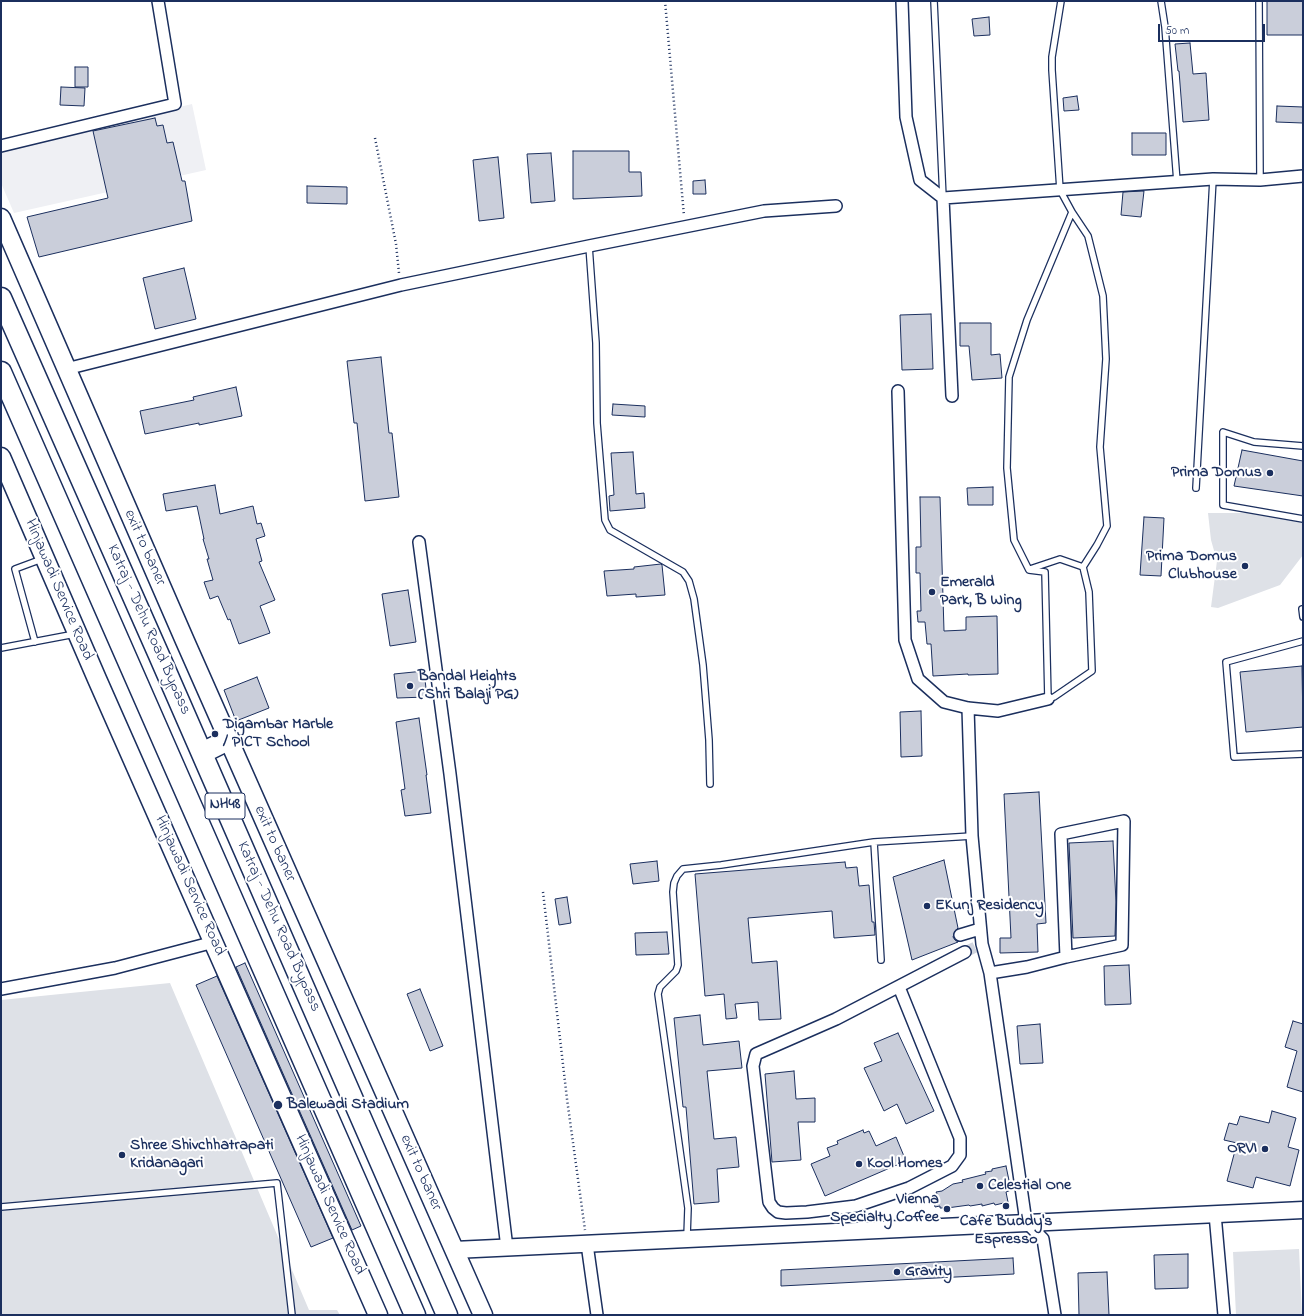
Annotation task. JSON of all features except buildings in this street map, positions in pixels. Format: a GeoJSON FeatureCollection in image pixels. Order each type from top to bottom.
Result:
{"type":"FeatureCollection","features":[{"type":"Feature","properties":{"kind":"highway","name":"Katraj - Dehu Road Bypass"},"geometry":{"type":"LineString","coordinates":[[1,298],[202,752],[447,1315]]}},
{"type":"Feature","properties":{"kind":"highway","name":"Katraj - Dehu Road Bypass"},"geometry":{"type":"LineString","coordinates":[[1,372],[415,1315]]}},
{"type":"Feature","properties":{"kind":"highway"},"geometry":{"type":"LineString","coordinates":[[202,752],[228,740]]}},
{"type":"Feature","properties":{"kind":"main road","name":"exit to baner"},"geometry":{"type":"LineString","coordinates":[[1,218],[228,740],[483,1315]]}},
{"type":"Feature","properties":{"kind":"main road","name":"Hinjawadi Service Road"},"geometry":{"type":"LineString","coordinates":[[1,457],[378,1315]]}},
{"type":"Feature","properties":{"kind":"street"},"geometry":{"type":"LineString","coordinates":[[1,146],[175,104],[158,1]]}},
{"type":"Feature","properties":{"kind":"street"},"geometry":{"type":"LineString","coordinates":[[902,1],[906,117],[920,180],[943,198],[1176,182],[1260,180],[1303,176]]}},
{"type":"Feature","properties":{"kind":"street"},"geometry":{"type":"LineString","coordinates":[[943,198],[952,396]]}},
{"type":"Feature","properties":{"kind":"street"},"geometry":{"type":"LineString","coordinates":[[66,369],[401,285],[764,211],[836,206]]}},
{"type":"Feature","properties":{"kind":"street"},"geometry":{"type":"LineString","coordinates":[[898,391],[905,640],[918,678],[944,702],[968,708],[998,711],[1048,699]]}},
{"type":"Feature","properties":{"kind":"street"},"geometry":{"type":"LineString","coordinates":[[419,542],[451,782],[507,1248]]}},
{"type":"Feature","properties":{"kind":"street"},"geometry":{"type":"LineString","coordinates":[[968,708],[972,836],[982,944],[990,974],[1026,1222],[1043,1239],[1054,1315]]}},
{"type":"Feature","properties":{"kind":"street"},"geometry":{"type":"LineString","coordinates":[[990,974],[1027,967],[1066,956],[1122,945],[1124,821],[1061,834],[1066,956]]}},
{"type":"Feature","properties":{"kind":"street"},"geometry":{"type":"LineString","coordinates":[[960,935],[980,929]]}},
{"type":"Feature","properties":{"kind":"street"},"geometry":{"type":"LineString","coordinates":[[1,989],[115,968],[214,942]]}},
{"type":"Feature","properties":{"kind":"street"},"geometry":{"type":"LineString","coordinates":[[899,987],[960,1138],[960,1155],[952,1166],[909,1188],[856,1206],[807,1212],[778,1212],[769,1202],[753,1066],[756,1054],[836,1019],[965,952]]}},
{"type":"Feature","properties":{"kind":"street"},"geometry":{"type":"LineString","coordinates":[[454,1250],[1303,1210]]}},
{"type":"Feature","properties":{"kind":"street"},"geometry":{"type":"LineString","coordinates":[[1215,1214],[1224,1315]]}},
{"type":"Feature","properties":{"kind":"street"},"geometry":{"type":"LineString","coordinates":[[587,1244],[597,1315]]}},
{"type":"Feature","properties":{"kind":"lane"},"geometry":{"type":"LineString","coordinates":[[934,1],[943,198]]}},
{"type":"Feature","properties":{"kind":"lane"},"geometry":{"type":"LineString","coordinates":[[1029,570],[1045,572],[1048,699],[1054,697],[1092,671],[1089,592],[1083,567],[1107,526],[1100,447],[1106,359],[1103,296],[1088,236],[1060,190],[1052,57],[1061,1]]}},
{"type":"Feature","properties":{"kind":"lane"},"geometry":{"type":"LineString","coordinates":[[1161,1],[1165,27],[1176,182]]}},
{"type":"Feature","properties":{"kind":"lane"},"geometry":{"type":"LineString","coordinates":[[1259,1],[1260,180]]}},
{"type":"Feature","properties":{"kind":"lane"},"geometry":{"type":"LineString","coordinates":[[1196,488],[1213,180]]}},
{"type":"Feature","properties":{"kind":"lane"},"geometry":{"type":"LineString","coordinates":[[1029,570],[1014,540],[1007,468],[1009,377],[1028,320],[1072,212]]}},
{"type":"Feature","properties":{"kind":"lane"},"geometry":{"type":"LineString","coordinates":[[589,246],[596,343],[598,430],[605,520],[610,530],[683,572],[689,581],[694,598],[703,665],[704,700],[709,740],[710,784]]}},
{"type":"Feature","properties":{"kind":"lane"},"geometry":{"type":"LineString","coordinates":[[1303,446],[1254,442],[1223,432],[1223,505],[1303,519]]}},
{"type":"Feature","properties":{"kind":"lane"},"geometry":{"type":"LineString","coordinates":[[35,642],[15,569],[44,557]]}},
{"type":"Feature","properties":{"kind":"lane"},"geometry":{"type":"LineString","coordinates":[[1029,570],[1060,559],[1083,567]]}},
{"type":"Feature","properties":{"kind":"lane"},"geometry":{"type":"LineString","coordinates":[[1302,609],[1303,617]]}},
{"type":"Feature","properties":{"kind":"lane"},"geometry":{"type":"LineString","coordinates":[[1,648],[78,634]]}},
{"type":"Feature","properties":{"kind":"lane"},"geometry":{"type":"LineString","coordinates":[[1303,641],[1226,662],[1234,757],[1303,754]]}},
{"type":"Feature","properties":{"kind":"lane"},"geometry":{"type":"LineString","coordinates":[[687,1239],[688,1208],[658,994],[660,987],[676,972],[678,965],[673,892],[674,883],[683,869],[721,865],[874,842],[972,836]]}},
{"type":"Feature","properties":{"kind":"lane"},"geometry":{"type":"LineString","coordinates":[[874,842],[882,960]]}},
{"type":"Feature","properties":{"kind":"lane"},"geometry":{"type":"LineString","coordinates":[[1,1207],[277,1183],[292,1315]]}},
{"type":"Feature","properties":{"kind":"path"},"geometry":{"type":"LineString","coordinates":[[665,1],[685,227]]}},
{"type":"Feature","properties":{"kind":"path"},"geometry":{"type":"LineString","coordinates":[[375,138],[396,244],[401,285]]}},
{"type":"Feature","properties":{"kind":"path"},"geometry":{"type":"LineString","coordinates":[[544,892],[567,1099],[587,1244]]}},
{"type":"Feature","properties":{"kind":"shaded area"},"geometry":{"type":"Polygon","coordinates":[[[192,104],[206,170],[14,213],[1,183],[1,150],[192,104]]]}},
{"type":"Feature","properties":{"kind":"shaded area"},"geometry":{"type":"Polygon","coordinates":[[[1208,513],[1251,513],[1303,519],[1303,555],[1280,585],[1218,608],[1211,607],[1217,561],[1211,540],[1208,513]]]}},
{"type":"Feature","properties":{"kind":"shaded area","name":"Shree Shivchhatrapati Kridanagari"},"geometry":{"type":"Polygon","coordinates":[[[170,983],[309,1310],[337,1310],[340,1315],[1,1315],[1,1000],[170,983]]]}},
{"type":"Feature","properties":{"kind":"shaded area"},"geometry":{"type":"Polygon","coordinates":[[[1299,1249],[1302,1315],[1236,1315],[1233,1252],[1299,1249]]]}},
{"type":"Feature","properties":{"kind":"tunnel"},"geometry":{"type":"LineString","coordinates":[[965,952],[982,944]]}},
{"type":"Feature","properties":{"kind":"place","name":"Prima Domus"},"geometry":{"type":"Point","coordinates":[1270,473]}},
{"type":"Feature","properties":{"kind":"place","name":"Prima Domus Clubhouse"},"geometry":{"type":"Point","coordinates":[1245,566]}},
{"type":"Feature","properties":{"kind":"place","name":"Emerald Park, B Wing"},"geometry":{"type":"Point","coordinates":[932,592]}},
{"type":"Feature","properties":{"kind":"place","name":"Bandal Heights (Shri Balaji PG)"},"geometry":{"type":"Point","coordinates":[410,686]}},
{"type":"Feature","properties":{"kind":"place","name":"Digambar Marble / PICT School"},"geometry":{"type":"Point","coordinates":[215,734]}},
{"type":"Feature","properties":{"kind":"place","name":"EKunj Residency"},"geometry":{"type":"Point","coordinates":[927,906]}},
{"type":"Feature","properties":{"kind":"place","name":"Balewadi Stadium"},"geometry":{"type":"Point","coordinates":[278,1105]}},
{"type":"Feature","properties":{"kind":"place","name":"ORVI"},"geometry":{"type":"Point","coordinates":[1265,1149]}},
{"type":"Feature","properties":{"kind":"place","name":"Shree Shivchhatrapati Kridanagari"},"geometry":{"type":"Point","coordinates":[122,1155]}},
{"type":"Feature","properties":{"kind":"place","name":"Kool Homes"},"geometry":{"type":"Point","coordinates":[859,1164]}},
{"type":"Feature","properties":{"kind":"place","name":"Celestial One"},"geometry":{"type":"Point","coordinates":[980,1186]}},
{"type":"Feature","properties":{"kind":"place","name":"Cafe Buddy's Espresso"},"geometry":{"type":"Point","coordinates":[1006,1206]}},
{"type":"Feature","properties":{"kind":"place","name":"Vienna Specialty Coffee"},"geometry":{"type":"Point","coordinates":[947,1209]}},
{"type":"Feature","properties":{"kind":"place","name":"Gravity"},"geometry":{"type":"Point","coordinates":[897,1272]}}]}
